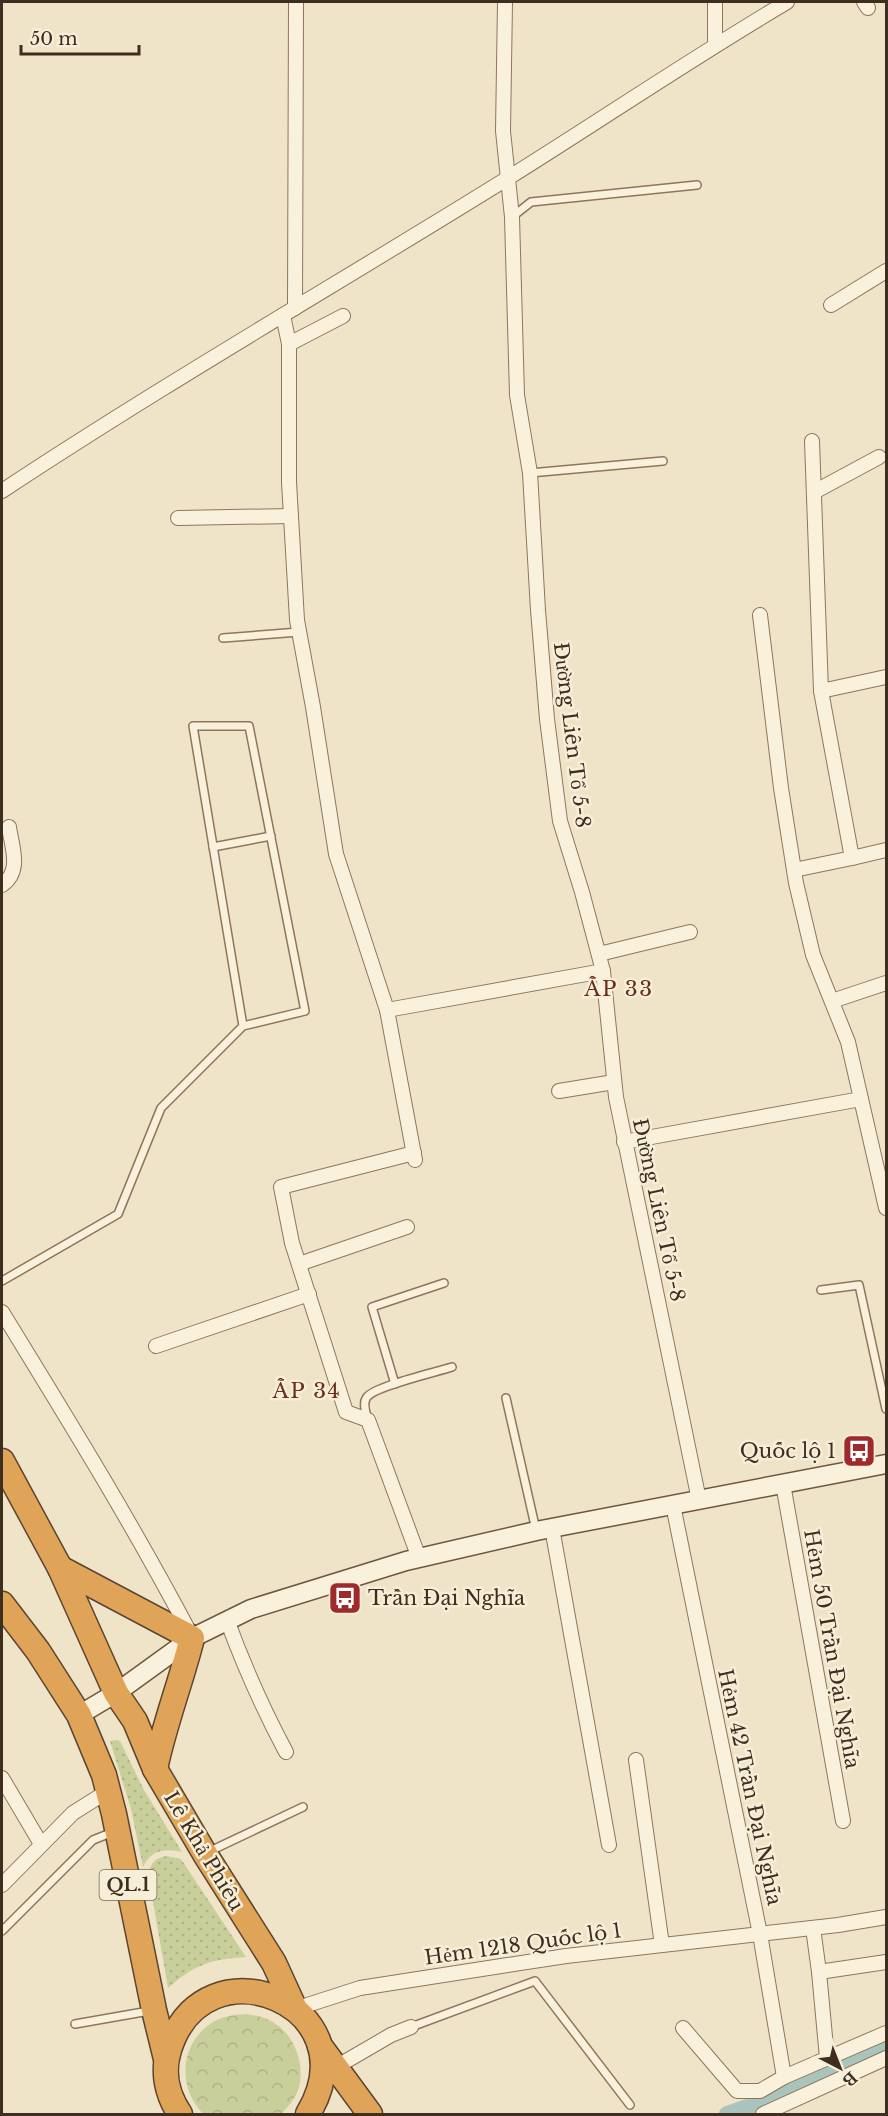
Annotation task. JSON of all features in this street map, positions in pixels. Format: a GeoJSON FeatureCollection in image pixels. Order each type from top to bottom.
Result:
{"type":"FeatureCollection","features":[{"type":"Feature","properties":{"kind":"highway","name":"Lê Khả Phiêu"},"geometry":{"type":"LineString","coordinates":[[2,1461],[60,1568],[116,1693],[135,1722],[154,1769],[274,1963],[285,2003]]}},
{"type":"Feature","properties":{"kind":"highway"},"geometry":{"type":"LineString","coordinates":[[60,1568],[192,1638],[154,1769]]}},
{"type":"Feature","properties":{"kind":"highway","name":"QL.1"},"geometry":{"type":"LineString","coordinates":[[2,1604],[38,1651],[79,1715],[104,1775],[166,2059],[168,2090],[180,2115]]}},
{"type":"Feature","properties":{"kind":"highway","name":"Lê Khả Phiêu"},"geometry":{"type":"LineString","coordinates":[[116,1693],[123,1731],[155,1799],[196,1871],[285,2003]]}},
{"type":"Feature","properties":{"kind":"highway","name":"QL.1"},"geometry":{"type":"LineString","coordinates":[[166,2059],[180,2026],[187,2016],[205,2001],[228,1993],[251,1991],[285,2003]]}},
{"type":"Feature","properties":{"kind":"highway"},"geometry":{"type":"LineString","coordinates":[[285,2003],[306,2019],[320,2046],[370,2115]]}},
{"type":"Feature","properties":{"kind":"highway"},"geometry":{"type":"LineString","coordinates":[[309,2115],[318,2098],[324,2072],[320,2046]]}},
{"type":"Feature","properties":{"kind":"main road"},"geometry":{"type":"LineString","coordinates":[[79,1715],[116,1693],[192,1638],[251,1609],[419,1558],[544,1529],[886,1464]]}},
{"type":"Feature","properties":{"kind":"street"},"geometry":{"type":"LineString","coordinates":[[296,2],[289,312],[289,482],[299,632],[336,854],[387,1010],[415,1157],[281,1187],[292,1243],[346,1412],[368,1420],[419,1558]]}},
{"type":"Feature","properties":{"kind":"street","name":"Đường Liên Tổ 5-8"},"geometry":{"type":"LineString","coordinates":[[505,2],[503,131],[512,217],[517,395],[530,473],[537,610],[547,720],[560,822],[603,971],[614,1082],[624,1142],[699,1500]]}},
{"type":"Feature","properties":{"kind":"street"},"geometry":{"type":"LineString","coordinates":[[715,2],[715,45]]}},
{"type":"Feature","properties":{"kind":"street"},"geometry":{"type":"LineString","coordinates":[[2,491],[86,435],[509,178],[786,2]]}},
{"type":"Feature","properties":{"kind":"street"},"geometry":{"type":"LineString","coordinates":[[831,305],[886,271]]}},
{"type":"Feature","properties":{"kind":"street"},"geometry":{"type":"LineString","coordinates":[[289,345],[343,316]]}},
{"type":"Feature","properties":{"kind":"street"},"geometry":{"type":"LineString","coordinates":[[812,441],[821,691],[852,858]]}},
{"type":"Feature","properties":{"kind":"street"},"geometry":{"type":"LineString","coordinates":[[814,492],[879,457]]}},
{"type":"Feature","properties":{"kind":"street"},"geometry":{"type":"LineString","coordinates":[[178,518],[291,516]]}},
{"type":"Feature","properties":{"kind":"street"},"geometry":{"type":"LineString","coordinates":[[760,615],[781,788],[794,870],[813,955],[848,1042],[886,1208]]}},
{"type":"Feature","properties":{"kind":"street"},"geometry":{"type":"LineString","coordinates":[[821,691],[886,677]]}},
{"type":"Feature","properties":{"kind":"street"},"geometry":{"type":"LineString","coordinates":[[2,885],[15,868],[9,827]]}},
{"type":"Feature","properties":{"kind":"street"},"geometry":{"type":"LineString","coordinates":[[794,870],[886,850]]}},
{"type":"Feature","properties":{"kind":"street"},"geometry":{"type":"LineString","coordinates":[[598,954],[690,932]]}},
{"type":"Feature","properties":{"kind":"street"},"geometry":{"type":"LineString","coordinates":[[387,1010],[603,971]]}},
{"type":"Feature","properties":{"kind":"street"},"geometry":{"type":"LineString","coordinates":[[832,1002],[886,983]]}},
{"type":"Feature","properties":{"kind":"street"},"geometry":{"type":"LineString","coordinates":[[558,1091],[614,1082]]}},
{"type":"Feature","properties":{"kind":"street"},"geometry":{"type":"LineString","coordinates":[[624,1142],[861,1099]]}},
{"type":"Feature","properties":{"kind":"street"},"geometry":{"type":"LineString","coordinates":[[299,1264],[407,1227]]}},
{"type":"Feature","properties":{"kind":"street"},"geometry":{"type":"LineString","coordinates":[[156,1346],[309,1294]]}},
{"type":"Feature","properties":{"kind":"street"},"geometry":{"type":"LineString","coordinates":[[2,1315],[50,1389],[126,1515],[192,1638]]}},
{"type":"Feature","properties":{"kind":"street","name":"Hẻm 50 Trần Đại Nghĩa"},"geometry":{"type":"LineString","coordinates":[[783,1484],[843,1821]]}},
{"type":"Feature","properties":{"kind":"street","name":"Hẻm 42 Trần Đại Nghĩa"},"geometry":{"type":"LineString","coordinates":[[673,1505],[760,1934],[784,2077]]}},
{"type":"Feature","properties":{"kind":"street"},"geometry":{"type":"LineString","coordinates":[[544,1529],[609,1845]]}},
{"type":"Feature","properties":{"kind":"street"},"geometry":{"type":"LineString","coordinates":[[227,1620],[241,1660],[262,1707],[286,1752]]}},
{"type":"Feature","properties":{"kind":"street"},"geometry":{"type":"LineString","coordinates":[[636,1760],[662,1945]]}},
{"type":"Feature","properties":{"kind":"street"},"geometry":{"type":"LineString","coordinates":[[2,1778],[41,1844]]}},
{"type":"Feature","properties":{"kind":"street"},"geometry":{"type":"LineString","coordinates":[[2,1885],[73,1813],[108,1791]]}},
{"type":"Feature","properties":{"kind":"street","name":"Hẻm 1218 Quốc lộ 1"},"geometry":{"type":"LineString","coordinates":[[285,2003],[360,1988],[566,1956],[813,1928],[886,1917]]}},
{"type":"Feature","properties":{"kind":"street"},"geometry":{"type":"LineString","coordinates":[[813,1928],[827,2058]]}},
{"type":"Feature","properties":{"kind":"street"},"geometry":{"type":"LineString","coordinates":[[819,1972],[886,1962]]}},
{"type":"Feature","properties":{"kind":"street"},"geometry":{"type":"LineString","coordinates":[[336,2067],[391,2035],[411,2027]]}},
{"type":"Feature","properties":{"kind":"street"},"geometry":{"type":"LineString","coordinates":[[683,2028],[737,2091],[760,2091],[784,2077],[886,2033]]}},
{"type":"Feature","properties":{"kind":"street"},"geometry":{"type":"LineString","coordinates":[[760,2091],[761,2115],[886,2058]]}},
{"type":"Feature","properties":{"kind":"lane"},"geometry":{"type":"LineString","coordinates":[[512,217],[531,202],[697,184]]}},
{"type":"Feature","properties":{"kind":"lane"},"geometry":{"type":"LineString","coordinates":[[530,473],[663,461]]}},
{"type":"Feature","properties":{"kind":"lane"},"geometry":{"type":"LineString","coordinates":[[223,638],[299,632]]}},
{"type":"Feature","properties":{"kind":"lane"},"geometry":{"type":"LineString","coordinates":[[2,1281],[118,1214],[161,1108],[243,1026],[305,1011],[249,726],[193,726],[243,1026]]}},
{"type":"Feature","properties":{"kind":"lane"},"geometry":{"type":"LineString","coordinates":[[213,847],[271,836]]}},
{"type":"Feature","properties":{"kind":"lane"},"geometry":{"type":"LineString","coordinates":[[395,1384],[372,1307],[444,1283]]}},
{"type":"Feature","properties":{"kind":"lane"},"geometry":{"type":"LineString","coordinates":[[820,1290],[859,1285],[886,1409]]}},
{"type":"Feature","properties":{"kind":"lane"},"geometry":{"type":"LineString","coordinates":[[368,1420],[364,1405],[367,1396],[395,1384],[452,1367]]}},
{"type":"Feature","properties":{"kind":"lane"},"geometry":{"type":"LineString","coordinates":[[506,1398],[544,1529]]}},
{"type":"Feature","properties":{"kind":"lane"},"geometry":{"type":"LineString","coordinates":[[205,1854],[303,1807]]}},
{"type":"Feature","properties":{"kind":"lane"},"geometry":{"type":"LineString","coordinates":[[2,1931],[93,1840],[117,1830]]}},
{"type":"Feature","properties":{"kind":"lane"},"geometry":{"type":"LineString","coordinates":[[411,2027],[535,1981],[630,2105]]}},
{"type":"Feature","properties":{"kind":"lane"},"geometry":{"type":"LineString","coordinates":[[75,2024],[154,2010]]}},
{"type":"Feature","properties":{"kind":"green space"},"geometry":{"type":"Polygon","coordinates":[[[110,1741],[120,1741],[144,1790],[182,1852],[170,1850],[159,1852],[150,1857],[143,1867],[131,1809],[110,1741]]]}},
{"type":"Feature","properties":{"kind":"green space"},"geometry":{"type":"Polygon","coordinates":[[[167,1856],[181,1859],[246,1957],[223,1959],[204,1965],[186,1974],[168,1988],[148,1873],[155,1861],[167,1856]]]}},
{"type":"Feature","properties":{"kind":"green space"},"geometry":{"type":"Polygon","coordinates":[[[246,2014],[273,2022],[288,2035],[300,2063],[300,2083],[297,2092],[281,2114],[203,2114],[189,2092],[186,2080],[188,2055],[192,2044],[200,2033],[214,2021],[227,2016],[246,2014]]]}},
{"type":"Feature","properties":{"kind":"waterway"},"geometry":{"type":"LineString","coordinates":[[727,2114],[764,2101],[886,2045]]}},
{"type":"Feature","properties":{"kind":"place","name":"Quốc lộ 1"},"geometry":{"type":"Point","coordinates":[859,1451]}},
{"type":"Feature","properties":{"kind":"place","name":"Trần Đại Nghĩa"},"geometry":{"type":"Point","coordinates":[345,1598]}},
{"type":"Feature","properties":{"kind":"district","name":"ẤP 33"},"geometry":{"type":"Point","coordinates":[619,989]}},
{"type":"Feature","properties":{"kind":"district","name":"ẤP 34"},"geometry":{"type":"Point","coordinates":[307,1391]}}]}
